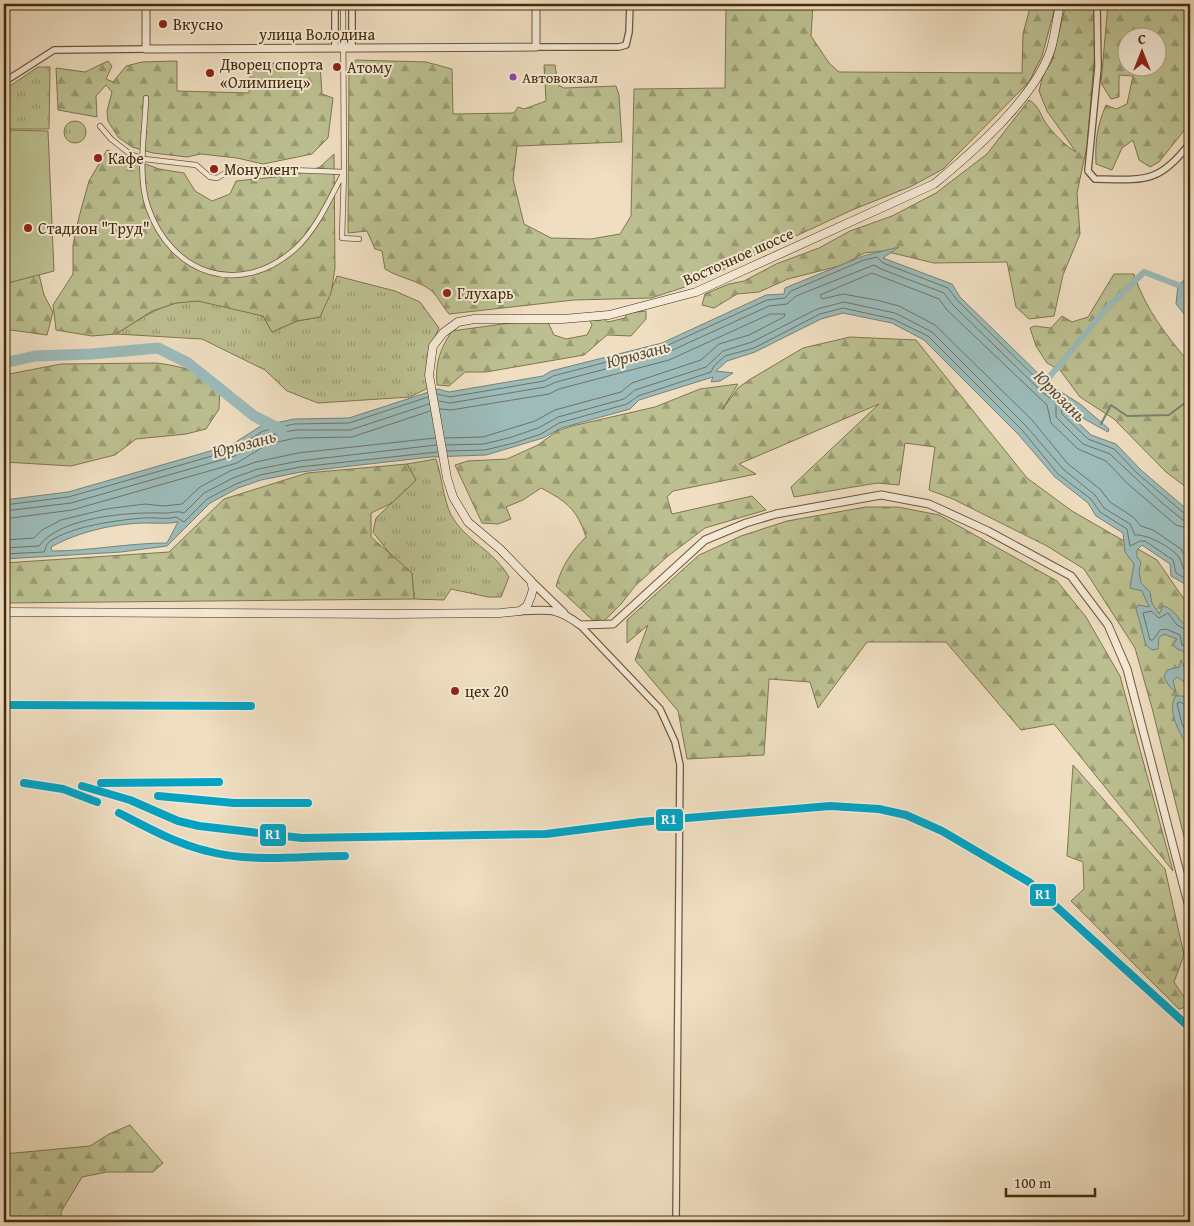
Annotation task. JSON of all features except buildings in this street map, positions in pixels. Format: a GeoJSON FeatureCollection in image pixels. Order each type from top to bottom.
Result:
{"type":"FeatureCollection","features":[{"type":"Feature","properties":{"kind":"main road","name":"Восточное шоссе"},"geometry":{"type":"LineString","coordinates":[[531,581],[500,549],[468,522],[453,497],[447,478],[429,375],[433,346],[443,333],[458,322],[474,319],[563,319],[609,315],[696,292],[934,184],[964,160],[1033,86],[1050,50],[1060,4]]}},
{"type":"Feature","properties":{"kind":"main road"},"geometry":{"type":"LineString","coordinates":[[4,612],[390,614],[520,611],[527,606],[531,596],[533,588],[531,581]]}},
{"type":"Feature","properties":{"kind":"street"},"geometry":{"type":"LineString","coordinates":[[146,4],[146,49]]}},
{"type":"Feature","properties":{"kind":"street"},"geometry":{"type":"LineString","coordinates":[[335,4],[335,48]]}},
{"type":"Feature","properties":{"kind":"street"},"geometry":{"type":"LineString","coordinates":[[343,4],[344,172],[342,238],[359,239]]}},
{"type":"Feature","properties":{"kind":"street"},"geometry":{"type":"LineString","coordinates":[[352,4],[352,48]]}},
{"type":"Feature","properties":{"kind":"street"},"geometry":{"type":"LineString","coordinates":[[536,4],[536,47]]}},
{"type":"Feature","properties":{"kind":"street","name":"улица Володина"},"geometry":{"type":"LineString","coordinates":[[4,82],[54,50],[619,47],[626,45],[629,32],[630,4]]}},
{"type":"Feature","properties":{"kind":"street"},"geometry":{"type":"LineString","coordinates":[[1098,4],[1098,68],[1088,170],[1095,179],[1136,179],[1157,176],[1175,163],[1190,143]]}},
{"type":"Feature","properties":{"kind":"street"},"geometry":{"type":"LineString","coordinates":[[146,98],[144,159],[141,178],[148,207],[164,241],[183,260],[201,270],[224,276],[253,273],[273,264],[294,249],[310,232],[344,172]]}},
{"type":"Feature","properties":{"kind":"street"},"geometry":{"type":"LineString","coordinates":[[100,126],[111,139],[130,154],[144,159],[196,165],[210,178],[217,178],[234,168],[344,172]]}},
{"type":"Feature","properties":{"kind":"street"},"geometry":{"type":"LineString","coordinates":[[580,626],[613,624],[705,540],[746,523],[776,514],[881,495],[929,504],[988,530],[1072,576],[1108,625],[1127,669],[1190,911]]}},
{"type":"Feature","properties":{"kind":"street","name":"Восточное шоссе"},"geometry":{"type":"LineString","coordinates":[[531,581],[580,626]]}},
{"type":"Feature","properties":{"kind":"street"},"geometry":{"type":"LineString","coordinates":[[520,611],[552,610],[564,613]]}},
{"type":"Feature","properties":{"kind":"street"},"geometry":{"type":"LineString","coordinates":[[580,626],[660,709],[675,742],[680,765],[676,1222]]}},
{"type":"Feature","properties":{"kind":"green space"},"geometry":{"type":"Polygon","coordinates":[[[726,4],[813,4],[811,36],[829,63],[839,72],[1022,73],[1023,34],[1031,4],[1056,4],[1042,56],[1029,82],[943,169],[912,186],[852,210],[688,286],[651,298],[574,300],[449,314],[432,291],[421,284],[385,269],[382,251],[375,249],[367,231],[348,233],[349,66],[356,60],[426,62],[452,69],[453,114],[514,113],[518,107],[524,109],[546,101],[544,65],[555,65],[558,85],[564,88],[616,86],[619,95],[622,142],[517,146],[513,179],[524,224],[551,238],[591,239],[620,234],[631,216],[634,89],[725,88],[726,4]]]}},
{"type":"Feature","properties":{"kind":"green space"},"geometry":{"type":"Polygon","coordinates":[[[1066,4],[1099,4],[1087,146],[1077,193],[1080,234],[1063,275],[1054,316],[1029,319],[1016,307],[1007,262],[934,263],[884,251],[864,253],[843,265],[788,279],[759,292],[737,294],[714,308],[702,305],[705,294],[729,284],[744,281],[776,264],[819,248],[850,231],[892,216],[936,193],[987,154],[1029,100],[1037,107],[1045,122],[1055,134],[1076,152],[1047,111],[1039,91],[1043,75],[1052,61],[1066,4]]]}},
{"type":"Feature","properties":{"kind":"green space"},"geometry":{"type":"Polygon","coordinates":[[[1108,4],[1190,4],[1190,123],[1159,162],[1150,167],[1139,160],[1133,140],[1122,148],[1112,170],[1096,164],[1096,148],[1100,120],[1106,105],[1116,109],[1127,104],[1133,78],[1166,78],[1166,28],[1116,28],[1116,78],[1119,78],[1119,97],[1111,99],[1101,83],[1108,4]]]}},
{"type":"Feature","properties":{"kind":"green space"},"geometry":{"type":"Polygon","coordinates":[[[108,61],[112,66],[106,79],[113,82],[126,66],[142,62],[177,61],[177,91],[249,93],[251,63],[320,64],[322,94],[333,98],[328,138],[312,154],[263,164],[237,158],[201,154],[187,157],[153,153],[132,147],[118,137],[108,121],[107,111],[112,92],[106,85],[96,96],[97,117],[58,110],[56,68],[85,72],[108,61]]]}},
{"type":"Feature","properties":{"kind":"green space"},"geometry":{"type":"Polygon","coordinates":[[[38,67],[50,67],[49,129],[4,129],[4,90],[38,67]]]}},
{"type":"Feature","properties":{"kind":"green space"},"geometry":{"type":"Polygon","coordinates":[[[75,121],[83,124],[86,132],[83,140],[75,143],[67,140],[64,132],[67,124],[75,121]]]}},
{"type":"Feature","properties":{"kind":"green space","name":"Стадион \"Труд\""},"geometry":{"type":"Polygon","coordinates":[[[4,130],[48,131],[54,271],[4,284],[4,130]]]}},
{"type":"Feature","properties":{"kind":"green space"},"geometry":{"type":"Polygon","coordinates":[[[107,150],[159,169],[184,173],[195,191],[212,201],[230,194],[236,181],[295,175],[320,167],[334,154],[335,268],[331,293],[320,317],[297,321],[272,332],[263,316],[198,301],[176,303],[152,311],[116,334],[92,336],[56,330],[53,305],[73,274],[73,245],[79,217],[89,181],[107,150]]]}},
{"type":"Feature","properties":{"kind":"green space"},"geometry":{"type":"Polygon","coordinates":[[[38,270],[44,295],[53,312],[47,335],[4,329],[4,281],[38,270]]]}},
{"type":"Feature","properties":{"kind":"green space"},"geometry":{"type":"Polygon","coordinates":[[[1114,274],[1134,274],[1150,310],[1190,364],[1190,490],[1166,472],[1114,419],[1080,397],[1060,370],[1047,363],[1036,346],[1030,328],[1034,326],[1051,328],[1062,316],[1072,322],[1088,317],[1114,274]]]}},
{"type":"Feature","properties":{"kind":"green space"},"geometry":{"type":"Polygon","coordinates":[[[337,276],[395,291],[420,302],[439,328],[429,352],[428,388],[410,397],[318,403],[287,391],[265,370],[202,339],[116,334],[154,311],[175,303],[187,301],[223,305],[263,316],[272,332],[297,321],[320,317],[337,276]]]}},
{"type":"Feature","properties":{"kind":"green space"},"geometry":{"type":"Polygon","coordinates":[[[646,311],[646,319],[631,336],[607,335],[584,355],[486,372],[465,372],[449,386],[437,385],[439,356],[452,331],[546,318],[554,335],[566,339],[587,335],[592,325],[588,317],[599,316],[608,322],[625,318],[627,313],[646,311]]]}},
{"type":"Feature","properties":{"kind":"green space"},"geometry":{"type":"Polygon","coordinates":[[[850,337],[916,340],[1027,478],[1072,511],[1157,560],[1184,599],[1190,604],[1190,861],[1135,648],[1084,569],[1047,546],[953,499],[929,490],[935,447],[905,443],[899,485],[877,483],[794,497],[791,487],[879,404],[739,464],[756,474],[673,491],[667,497],[672,514],[752,496],[766,510],[705,528],[668,556],[635,586],[621,604],[599,626],[556,586],[568,560],[586,537],[579,519],[570,507],[541,488],[523,500],[506,507],[511,519],[498,524],[482,523],[455,465],[468,461],[507,459],[538,445],[557,431],[572,426],[655,407],[700,389],[738,384],[722,410],[738,388],[803,348],[850,337]]]}},
{"type":"Feature","properties":{"kind":"green space"},"geometry":{"type":"Polygon","coordinates":[[[156,363],[190,370],[220,386],[219,409],[206,429],[186,434],[136,439],[115,455],[71,466],[4,462],[4,375],[61,364],[156,363]]]}},
{"type":"Feature","properties":{"kind":"green space"},"geometry":{"type":"Polygon","coordinates":[[[436,459],[451,515],[464,532],[496,560],[509,577],[501,597],[488,597],[451,589],[444,600],[414,599],[412,573],[394,559],[373,532],[376,518],[416,480],[407,464],[436,459]]]}},
{"type":"Feature","properties":{"kind":"green space"},"geometry":{"type":"Polygon","coordinates":[[[407,464],[416,480],[392,503],[371,513],[371,537],[412,573],[414,599],[4,603],[4,563],[169,552],[224,499],[307,473],[407,464]]]}},
{"type":"Feature","properties":{"kind":"green space"},"geometry":{"type":"Polygon","coordinates":[[[866,507],[898,507],[939,515],[1057,581],[1086,617],[1120,676],[1173,871],[1054,724],[1021,730],[946,642],[867,642],[818,708],[810,682],[769,679],[764,755],[687,759],[678,711],[635,660],[648,625],[627,643],[627,620],[699,555],[741,536],[787,521],[866,507]]]}},
{"type":"Feature","properties":{"kind":"green space"},"geometry":{"type":"Polygon","coordinates":[[[1073,765],[1165,869],[1184,955],[1174,982],[1190,1006],[1179,1009],[1071,901],[1084,889],[1083,862],[1067,856],[1073,765]]]}},
{"type":"Feature","properties":{"kind":"green space"},"geometry":{"type":"Polygon","coordinates":[[[130,1125],[163,1163],[153,1172],[107,1172],[82,1177],[61,1212],[62,1222],[4,1222],[4,1154],[90,1146],[109,1134],[130,1125]]]}},
{"type":"Feature","properties":{"kind":"water","name":"Юрюзань"},"geometry":{"type":"Polygon","coordinates":[[[899,247],[883,258],[952,284],[960,297],[1050,385],[1080,404],[1109,429],[1108,432],[1061,406],[1091,435],[1116,444],[1141,470],[1190,512],[1190,587],[1171,576],[1170,564],[1142,545],[1137,550],[1137,557],[1141,562],[1139,571],[1141,583],[1150,592],[1152,603],[1159,614],[1163,606],[1168,608],[1190,628],[1190,650],[1179,650],[1173,645],[1177,639],[1164,634],[1159,637],[1158,649],[1152,650],[1146,645],[1136,609],[1138,605],[1149,607],[1142,591],[1130,588],[1134,564],[1125,552],[1123,533],[1096,516],[1088,503],[1055,477],[1018,434],[924,340],[892,323],[843,313],[821,319],[755,352],[727,361],[716,371],[733,373],[720,381],[711,382],[713,377],[639,400],[630,409],[561,428],[543,438],[486,455],[431,457],[301,472],[261,480],[238,488],[210,503],[167,546],[121,552],[4,559],[4,500],[68,492],[103,482],[231,445],[261,426],[294,419],[349,418],[438,389],[449,392],[543,376],[551,371],[662,343],[766,295],[784,294],[785,288],[863,256],[899,247]],[[178,522],[135,523],[110,527],[73,537],[51,547],[52,551],[66,551],[167,543],[178,522]]]}},
{"type":"Feature","properties":{"kind":"water"},"geometry":{"type":"Polygon","coordinates":[[[1190,276],[1190,321],[1176,304],[1178,285],[1190,276]]]}},
{"type":"Feature","properties":{"kind":"water"},"geometry":{"type":"Polygon","coordinates":[[[1181,660],[1185,669],[1190,664],[1188,672],[1190,685],[1177,677],[1173,681],[1176,692],[1169,686],[1164,677],[1167,670],[1179,667],[1181,660]]]}},
{"type":"Feature","properties":{"kind":"water"},"geometry":{"type":"Polygon","coordinates":[[[1176,696],[1183,696],[1190,704],[1190,747],[1182,737],[1173,715],[1173,702],[1176,696]]]}},
{"type":"Feature","properties":{"kind":"waterway","name":"Юрюзань"},"geometry":{"type":"LineString","coordinates":[[1041,387],[1105,310],[1144,272],[1178,285]]}},
{"type":"Feature","properties":{"kind":"waterway","name":"Юрюзань"},"geometry":{"type":"LineString","coordinates":[[4,363],[35,356],[92,354],[158,348],[188,363],[254,416],[282,430]]}},
{"type":"Feature","properties":{"kind":"waterway"},"geometry":{"type":"LineString","coordinates":[[1101,424],[1111,405],[1127,416],[1169,415],[1190,399]]}},
{"type":"Feature","properties":{"kind":"transit line","name":"R1"},"geometry":{"type":"LineString","coordinates":[[4,705],[251,706]]}},
{"type":"Feature","properties":{"kind":"transit line","name":"R1"},"geometry":{"type":"LineString","coordinates":[[101,783],[219,782]]}},
{"type":"Feature","properties":{"kind":"transit line","name":"R1"},"geometry":{"type":"LineString","coordinates":[[24,783],[63,789],[97,802]]}},
{"type":"Feature","properties":{"kind":"transit line","name":"R1"},"geometry":{"type":"LineString","coordinates":[[82,786],[130,800],[178,821],[199,826],[302,838],[546,834],[640,822],[830,806],[879,809],[906,815],[942,831],[1029,882],[1190,1028]]}},
{"type":"Feature","properties":{"kind":"transit line","name":"R1"},"geometry":{"type":"LineString","coordinates":[[158,796],[234,803],[308,803]]}},
{"type":"Feature","properties":{"kind":"transit line","name":"R1"},"geometry":{"type":"LineString","coordinates":[[119,813],[151,830],[195,848],[223,855],[258,858],[345,856]]}},
{"type":"Feature","properties":{"kind":"place","name":"Вкусно"},"geometry":{"type":"Point","coordinates":[163,24]}},
{"type":"Feature","properties":{"kind":"place","name":"Атому"},"geometry":{"type":"Point","coordinates":[337,67]}},
{"type":"Feature","properties":{"kind":"place","name":"Дворец спорта «Олимпиец»"},"geometry":{"type":"Point","coordinates":[210,73]}},
{"type":"Feature","properties":{"kind":"place","name":"Автовокзал"},"geometry":{"type":"Point","coordinates":[513,77]}},
{"type":"Feature","properties":{"kind":"place","name":"Кафе"},"geometry":{"type":"Point","coordinates":[98,158]}},
{"type":"Feature","properties":{"kind":"place","name":"Монумент"},"geometry":{"type":"Point","coordinates":[214,169]}},
{"type":"Feature","properties":{"kind":"place","name":"Стадион \"Труд\""},"geometry":{"type":"Point","coordinates":[28,228]}},
{"type":"Feature","properties":{"kind":"place","name":"Глухарь"},"geometry":{"type":"Point","coordinates":[447,293]}},
{"type":"Feature","properties":{"kind":"place","name":"цех 20"},"geometry":{"type":"Point","coordinates":[455,691]}}]}
